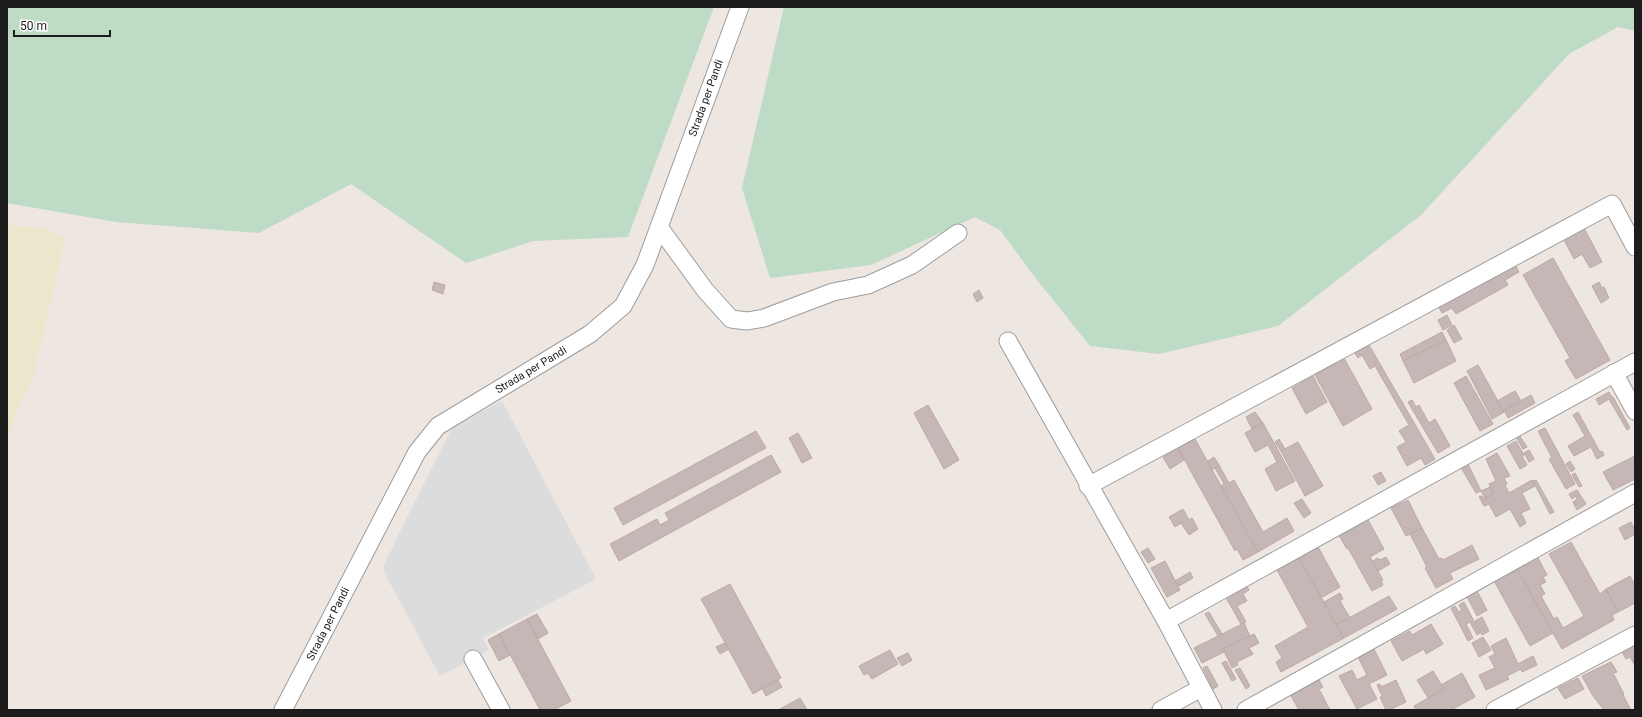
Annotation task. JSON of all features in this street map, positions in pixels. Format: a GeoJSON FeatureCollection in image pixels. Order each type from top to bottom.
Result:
{"type":"FeatureCollection","features":[{"type":"Feature","properties":{"kind":"street","name":"Strada per Pandi"},"geometry":{"type":"LineString","coordinates":[[283,710],[416,452],[438,426],[590,334],[623,306],[645,265],[740,7]]}},
{"type":"Feature","properties":{"kind":"street"},"geometry":{"type":"LineString","coordinates":[[1088,486],[1612,204],[1635,247]]}},
{"type":"Feature","properties":{"kind":"street"},"geometry":{"type":"LineString","coordinates":[[659,227],[705,290],[731,319],[747,321],[764,318],[833,292],[868,285],[912,265],[958,233]]}},
{"type":"Feature","properties":{"kind":"street"},"geometry":{"type":"LineString","coordinates":[[1008,341],[1088,486],[1166,621],[1213,710]]}},
{"type":"Feature","properties":{"kind":"street"},"geometry":{"type":"LineString","coordinates":[[1166,621],[1635,362]]}},
{"type":"Feature","properties":{"kind":"street"},"geometry":{"type":"LineString","coordinates":[[1614,373],[1635,411]]}},
{"type":"Feature","properties":{"kind":"street"},"geometry":{"type":"LineString","coordinates":[[1246,710],[1635,493]]}},
{"type":"Feature","properties":{"kind":"street"},"geometry":{"type":"LineString","coordinates":[[1495,710],[1635,635]]}},
{"type":"Feature","properties":{"kind":"street"},"geometry":{"type":"LineString","coordinates":[[473,659],[501,710]]}},
{"type":"Feature","properties":{"kind":"street"},"geometry":{"type":"LineString","coordinates":[[1161,710],[1201,688]]}},
{"type":"Feature","properties":{"kind":"shaded area"},"geometry":{"type":"Polygon","coordinates":[[[7,224],[55,231],[65,239],[32,383],[16,413],[7,444],[7,224]]]}},
{"type":"Feature","properties":{"kind":"shaded area"},"geometry":{"type":"Polygon","coordinates":[[[502,401],[596,579],[483,638],[489,650],[440,676],[385,574],[383,567],[452,428],[502,401]]]}},
{"type":"Feature","properties":{"kind":"green space"},"geometry":{"type":"Polygon","coordinates":[[[7,7],[714,7],[628,237],[533,241],[466,263],[351,184],[259,233],[116,222],[7,203],[7,7]]]}},
{"type":"Feature","properties":{"kind":"green space"},"geometry":{"type":"Polygon","coordinates":[[[784,7],[1635,7],[1635,31],[1618,27],[1569,54],[1421,215],[1278,326],[1159,354],[1090,346],[1034,276],[1000,230],[975,217],[871,265],[770,278],[742,188],[784,7]]]}},
{"type":"Feature","properties":{"kind":"building"},"geometry":{"type":"Polygon","coordinates":[[[1583,226],[1602,262],[1590,268],[1582,254],[1574,259],[1562,236],[1583,226]]]}},
{"type":"Feature","properties":{"kind":"building"},"geometry":{"type":"Polygon","coordinates":[[[1553,258],[1610,360],[1576,379],[1565,361],[1570,358],[1523,275],[1553,258]]]}},
{"type":"Feature","properties":{"kind":"building"},"geometry":{"type":"Polygon","coordinates":[[[1514,262],[1519,272],[1505,280],[1508,285],[1456,314],[1452,308],[1442,313],[1437,304],[1514,262]]]}},
{"type":"Feature","properties":{"kind":"building"},"geometry":{"type":"Polygon","coordinates":[[[434,282],[445,285],[443,294],[432,290],[434,282]]]}},
{"type":"Feature","properties":{"kind":"building"},"geometry":{"type":"Polygon","coordinates":[[[1599,282],[1602,288],[1604,287],[1609,298],[1601,303],[1592,286],[1599,282]]]}},
{"type":"Feature","properties":{"kind":"building"},"geometry":{"type":"Polygon","coordinates":[[[979,290],[983,298],[977,302],[973,294],[979,290]]]}},
{"type":"Feature","properties":{"kind":"building"},"geometry":{"type":"Polygon","coordinates":[[[1447,315],[1452,325],[1443,330],[1438,320],[1447,315]]]}},
{"type":"Feature","properties":{"kind":"building"},"geometry":{"type":"Polygon","coordinates":[[[1454,325],[1462,339],[1454,343],[1447,330],[1454,325]]]}},
{"type":"Feature","properties":{"kind":"building"},"geometry":{"type":"Polygon","coordinates":[[[1442,332],[1446,340],[1403,361],[1400,354],[1442,332]]]}},
{"type":"Feature","properties":{"kind":"building"},"geometry":{"type":"Polygon","coordinates":[[[1446,340],[1456,361],[1414,383],[1403,361],[1446,340]]]}},
{"type":"Feature","properties":{"kind":"building"},"geometry":{"type":"Polygon","coordinates":[[[1369,345],[1435,459],[1425,465],[1421,458],[1407,466],[1397,447],[1406,442],[1399,431],[1409,425],[1375,366],[1370,369],[1362,355],[1358,358],[1355,353],[1369,345]]]}},
{"type":"Feature","properties":{"kind":"building"},"geometry":{"type":"Polygon","coordinates":[[[1344,358],[1372,409],[1343,426],[1315,375],[1344,358]]]}},
{"type":"Feature","properties":{"kind":"building"},"geometry":{"type":"Polygon","coordinates":[[[1478,365],[1504,412],[1492,419],[1467,371],[1478,365]]]}},
{"type":"Feature","properties":{"kind":"building"},"geometry":{"type":"Polygon","coordinates":[[[1313,376],[1327,402],[1306,414],[1292,388],[1313,376]]]}},
{"type":"Feature","properties":{"kind":"building"},"geometry":{"type":"Polygon","coordinates":[[[1466,376],[1493,424],[1480,431],[1454,383],[1466,376]]]}},
{"type":"Feature","properties":{"kind":"building"},"geometry":{"type":"Polygon","coordinates":[[[1515,391],[1521,401],[1503,411],[1497,401],[1515,391]]]}},
{"type":"Feature","properties":{"kind":"building"},"geometry":{"type":"Polygon","coordinates":[[[1609,392],[1630,428],[1627,430],[1609,399],[1599,405],[1596,399],[1609,392]]]}},
{"type":"Feature","properties":{"kind":"building"},"geometry":{"type":"Polygon","coordinates":[[[1531,395],[1535,403],[1508,418],[1504,410],[1531,395]]]}},
{"type":"Feature","properties":{"kind":"building"},"geometry":{"type":"Polygon","coordinates":[[[1412,400],[1416,407],[1419,405],[1429,423],[1435,419],[1450,446],[1438,453],[1408,402],[1412,400]]]}},
{"type":"Feature","properties":{"kind":"building"},"geometry":{"type":"Polygon","coordinates":[[[928,405],[959,460],[944,469],[914,413],[928,405]]]}},
{"type":"Feature","properties":{"kind":"building"},"geometry":{"type":"Polygon","coordinates":[[[1255,412],[1263,423],[1252,429],[1246,417],[1255,412]]]}},
{"type":"Feature","properties":{"kind":"building"},"geometry":{"type":"Polygon","coordinates":[[[1578,412],[1600,452],[1602,451],[1604,455],[1597,459],[1591,447],[1574,456],[1568,446],[1585,436],[1573,415],[1578,412]]]}},
{"type":"Feature","properties":{"kind":"building"},"geometry":{"type":"Polygon","coordinates":[[[1263,423],[1295,481],[1276,491],[1265,469],[1277,462],[1268,445],[1255,452],[1245,433],[1263,423]]]}},
{"type":"Feature","properties":{"kind":"building"},"geometry":{"type":"Polygon","coordinates":[[[1545,428],[1575,484],[1566,489],[1549,459],[1552,458],[1538,431],[1545,428]]]}},
{"type":"Feature","properties":{"kind":"building"},"geometry":{"type":"Polygon","coordinates":[[[756,431],[766,448],[623,525],[614,508],[756,431]]]}},
{"type":"Feature","properties":{"kind":"building"},"geometry":{"type":"Polygon","coordinates":[[[798,433],[812,458],[802,463],[789,438],[798,433]]]}},
{"type":"Feature","properties":{"kind":"building"},"geometry":{"type":"Polygon","coordinates":[[[1519,435],[1527,447],[1523,449],[1516,437],[1519,435]]]}},
{"type":"Feature","properties":{"kind":"building"},"geometry":{"type":"Polygon","coordinates":[[[1195,439],[1258,552],[1243,560],[1237,549],[1235,551],[1178,448],[1195,439]]]}},
{"type":"Feature","properties":{"kind":"building"},"geometry":{"type":"Polygon","coordinates":[[[1279,439],[1285,449],[1281,451],[1275,442],[1279,439]]]}},
{"type":"Feature","properties":{"kind":"building"},"geometry":{"type":"Polygon","coordinates":[[[1516,441],[1524,455],[1522,456],[1527,465],[1520,469],[1507,446],[1516,441]]]}},
{"type":"Feature","properties":{"kind":"building"},"geometry":{"type":"Polygon","coordinates":[[[1298,442],[1323,486],[1305,496],[1281,451],[1298,442]]]}},
{"type":"Feature","properties":{"kind":"building"},"geometry":{"type":"Polygon","coordinates":[[[1178,449],[1184,460],[1170,469],[1163,457],[1178,449]]]}},
{"type":"Feature","properties":{"kind":"building"},"geometry":{"type":"Polygon","coordinates":[[[1529,450],[1534,459],[1529,462],[1524,453],[1529,450]]]}},
{"type":"Feature","properties":{"kind":"building"},"geometry":{"type":"Polygon","coordinates":[[[1497,453],[1510,476],[1504,478],[1507,484],[1505,485],[1509,493],[1532,480],[1535,486],[1522,493],[1530,509],[1521,513],[1526,523],[1520,527],[1510,509],[1496,517],[1489,504],[1484,506],[1479,497],[1482,496],[1484,499],[1494,494],[1489,484],[1496,481],[1486,459],[1497,453]]]}},
{"type":"Feature","properties":{"kind":"building"},"geometry":{"type":"Polygon","coordinates":[[[771,455],[781,472],[619,561],[610,544],[657,519],[660,525],[669,520],[665,513],[771,455]]]}},
{"type":"Feature","properties":{"kind":"building"},"geometry":{"type":"Polygon","coordinates":[[[1635,456],[1635,479],[1613,490],[1603,472],[1635,456]]]}},
{"type":"Feature","properties":{"kind":"building"},"geometry":{"type":"Polygon","coordinates":[[[1214,457],[1219,465],[1212,470],[1208,461],[1214,457]]]}},
{"type":"Feature","properties":{"kind":"building"},"geometry":{"type":"Polygon","coordinates":[[[1570,461],[1575,469],[1571,472],[1566,464],[1570,461]]]}},
{"type":"Feature","properties":{"kind":"building"},"geometry":{"type":"Polygon","coordinates":[[[1467,462],[1481,491],[1476,493],[1460,466],[1467,462]]]}},
{"type":"Feature","properties":{"kind":"building"},"geometry":{"type":"Polygon","coordinates":[[[1219,465],[1229,483],[1234,480],[1263,532],[1287,518],[1294,531],[1258,552],[1221,486],[1224,484],[1215,468],[1219,465]]]}},
{"type":"Feature","properties":{"kind":"building"},"geometry":{"type":"Polygon","coordinates":[[[1381,472],[1386,481],[1378,485],[1373,476],[1381,472]]]}},
{"type":"Feature","properties":{"kind":"building"},"geometry":{"type":"Polygon","coordinates":[[[1575,473],[1582,486],[1579,487],[1572,475],[1575,473]]]}},
{"type":"Feature","properties":{"kind":"building"},"geometry":{"type":"Polygon","coordinates":[[[1536,480],[1554,512],[1550,514],[1533,481],[1536,480]]]}},
{"type":"Feature","properties":{"kind":"building"},"geometry":{"type":"Polygon","coordinates":[[[1490,487],[1494,494],[1485,498],[1481,491],[1490,487]]]}},
{"type":"Feature","properties":{"kind":"building"},"geometry":{"type":"Polygon","coordinates":[[[1577,490],[1586,504],[1577,510],[1573,502],[1577,499],[1576,496],[1572,499],[1569,494],[1577,490]]]}},
{"type":"Feature","properties":{"kind":"building"},"geometry":{"type":"Polygon","coordinates":[[[1302,499],[1311,513],[1304,518],[1294,503],[1302,499]]]}},
{"type":"Feature","properties":{"kind":"building"},"geometry":{"type":"Polygon","coordinates":[[[1408,500],[1422,528],[1406,536],[1391,508],[1408,500]]]}},
{"type":"Feature","properties":{"kind":"building"},"geometry":{"type":"Polygon","coordinates":[[[1183,509],[1189,520],[1192,518],[1198,529],[1189,535],[1181,523],[1175,527],[1169,517],[1183,509]]]}},
{"type":"Feature","properties":{"kind":"building"},"geometry":{"type":"Polygon","coordinates":[[[1367,518],[1384,549],[1370,557],[1383,580],[1381,581],[1383,585],[1372,591],[1348,548],[1347,549],[1338,534],[1367,518]]]}},
{"type":"Feature","properties":{"kind":"building"},"geometry":{"type":"Polygon","coordinates":[[[1631,522],[1635,530],[1635,534],[1625,540],[1619,528],[1631,522]]]}},
{"type":"Feature","properties":{"kind":"building"},"geometry":{"type":"Polygon","coordinates":[[[1422,528],[1439,559],[1442,558],[1443,560],[1472,545],[1479,559],[1450,573],[1453,579],[1436,588],[1425,568],[1427,567],[1410,534],[1422,528]]]}},
{"type":"Feature","properties":{"kind":"building"},"geometry":{"type":"Polygon","coordinates":[[[1571,542],[1600,594],[1606,589],[1618,612],[1612,615],[1614,620],[1562,649],[1515,566],[1536,554],[1547,575],[1543,577],[1546,582],[1540,585],[1545,594],[1541,596],[1554,619],[1557,617],[1563,628],[1584,616],[1549,554],[1571,542]]]}},
{"type":"Feature","properties":{"kind":"building"},"geometry":{"type":"Polygon","coordinates":[[[1317,545],[1340,587],[1321,598],[1298,556],[1317,545]]]}},
{"type":"Feature","properties":{"kind":"building"},"geometry":{"type":"Polygon","coordinates":[[[1148,548],[1155,559],[1148,563],[1141,552],[1148,548]]]}},
{"type":"Feature","properties":{"kind":"building"},"geometry":{"type":"Polygon","coordinates":[[[1298,556],[1344,638],[1281,672],[1276,662],[1282,658],[1275,646],[1308,627],[1276,568],[1298,556]]]}},
{"type":"Feature","properties":{"kind":"building"},"geometry":{"type":"Polygon","coordinates":[[[1386,557],[1390,564],[1378,571],[1373,561],[1378,558],[1380,560],[1386,557]]]}},
{"type":"Feature","properties":{"kind":"building"},"geometry":{"type":"Polygon","coordinates":[[[1165,561],[1180,590],[1167,597],[1151,568],[1165,561]]]}},
{"type":"Feature","properties":{"kind":"building"},"geometry":{"type":"Polygon","coordinates":[[[1517,569],[1553,633],[1530,646],[1494,581],[1517,569]]]}},
{"type":"Feature","properties":{"kind":"building"},"geometry":{"type":"Polygon","coordinates":[[[1190,572],[1193,578],[1179,586],[1175,581],[1190,572]]]}},
{"type":"Feature","properties":{"kind":"building"},"geometry":{"type":"Polygon","coordinates":[[[1630,576],[1635,585],[1635,603],[1618,612],[1606,589],[1630,576]]]}},
{"type":"Feature","properties":{"kind":"building"},"geometry":{"type":"Polygon","coordinates":[[[730,584],[781,678],[753,694],[701,599],[730,584]]]}},
{"type":"Feature","properties":{"kind":"building"},"geometry":{"type":"Polygon","coordinates":[[[1246,584],[1249,590],[1243,594],[1247,601],[1237,606],[1246,622],[1241,624],[1225,596],[1246,584]]]}},
{"type":"Feature","properties":{"kind":"building"},"geometry":{"type":"Polygon","coordinates":[[[1476,589],[1487,610],[1477,616],[1466,595],[1476,589]]]}},
{"type":"Feature","properties":{"kind":"building"},"geometry":{"type":"Polygon","coordinates":[[[1340,593],[1343,599],[1340,601],[1350,618],[1336,625],[1324,602],[1340,593]]]}},
{"type":"Feature","properties":{"kind":"building"},"geometry":{"type":"Polygon","coordinates":[[[1389,596],[1397,609],[1344,638],[1336,625],[1389,596]]]}},
{"type":"Feature","properties":{"kind":"building"},"geometry":{"type":"Polygon","coordinates":[[[1464,602],[1480,633],[1477,635],[1470,622],[1466,624],[1473,638],[1468,641],[1451,608],[1455,606],[1459,612],[1462,610],[1459,605],[1464,602]]]}},
{"type":"Feature","properties":{"kind":"building"},"geometry":{"type":"Polygon","coordinates":[[[1209,612],[1222,634],[1218,636],[1205,614],[1209,612]]]}},
{"type":"Feature","properties":{"kind":"building"},"geometry":{"type":"Polygon","coordinates":[[[537,614],[548,633],[538,639],[527,619],[537,614]]]}},
{"type":"Feature","properties":{"kind":"building"},"geometry":{"type":"Polygon","coordinates":[[[1482,617],[1489,631],[1482,635],[1475,621],[1482,617]]]}},
{"type":"Feature","properties":{"kind":"building"},"geometry":{"type":"Polygon","coordinates":[[[527,619],[571,701],[554,710],[540,710],[499,634],[527,619]]]}},
{"type":"Feature","properties":{"kind":"building"},"geometry":{"type":"Polygon","coordinates":[[[1244,623],[1250,636],[1223,649],[1224,652],[1202,663],[1194,648],[1244,623]]]}},
{"type":"Feature","properties":{"kind":"building"},"geometry":{"type":"Polygon","coordinates":[[[1431,624],[1443,644],[1426,654],[1424,649],[1402,661],[1391,641],[1410,631],[1412,635],[1431,624]]]}},
{"type":"Feature","properties":{"kind":"building"},"geometry":{"type":"Polygon","coordinates":[[[499,634],[510,655],[499,661],[488,640],[499,634]]]}},
{"type":"Feature","properties":{"kind":"building"},"geometry":{"type":"Polygon","coordinates":[[[1254,634],[1259,643],[1249,648],[1253,654],[1237,662],[1238,665],[1232,668],[1223,649],[1254,634]]]}},
{"type":"Feature","properties":{"kind":"building"},"geometry":{"type":"Polygon","coordinates":[[[1483,637],[1491,650],[1479,657],[1472,643],[1483,637]]]}},
{"type":"Feature","properties":{"kind":"building"},"geometry":{"type":"Polygon","coordinates":[[[1506,638],[1518,664],[1533,656],[1537,665],[1522,672],[1521,669],[1507,676],[1509,679],[1486,690],[1479,675],[1495,668],[1489,657],[1495,654],[1491,646],[1506,638]]]}},
{"type":"Feature","properties":{"kind":"building"},"geometry":{"type":"Polygon","coordinates":[[[725,643],[729,649],[720,654],[716,647],[725,643]]]}},
{"type":"Feature","properties":{"kind":"building"},"geometry":{"type":"Polygon","coordinates":[[[1635,645],[1635,666],[1630,657],[1626,659],[1622,652],[1635,645]]]}},
{"type":"Feature","properties":{"kind":"building"},"geometry":{"type":"Polygon","coordinates":[[[1373,647],[1387,675],[1369,684],[1377,699],[1357,709],[1339,676],[1352,670],[1357,680],[1367,675],[1357,655],[1373,647]]]}},
{"type":"Feature","properties":{"kind":"building"},"geometry":{"type":"Polygon","coordinates":[[[890,650],[898,664],[872,679],[868,673],[864,675],[859,666],[890,650]]]}},
{"type":"Feature","properties":{"kind":"building"},"geometry":{"type":"Polygon","coordinates":[[[908,653],[912,660],[902,666],[897,658],[908,653]]]}},
{"type":"Feature","properties":{"kind":"building"},"geometry":{"type":"Polygon","coordinates":[[[1226,661],[1236,679],[1232,681],[1222,663],[1226,661]]]}},
{"type":"Feature","properties":{"kind":"building"},"geometry":{"type":"Polygon","coordinates":[[[1611,662],[1617,672],[1613,673],[1631,710],[1604,710],[1593,696],[1582,676],[1611,662]]]}},
{"type":"Feature","properties":{"kind":"building"},"geometry":{"type":"Polygon","coordinates":[[[1207,666],[1218,686],[1213,689],[1203,668],[1207,666]]]}},
{"type":"Feature","properties":{"kind":"building"},"geometry":{"type":"Polygon","coordinates":[[[1240,668],[1250,686],[1246,689],[1235,670],[1240,668]]]}},
{"type":"Feature","properties":{"kind":"building"},"geometry":{"type":"Polygon","coordinates":[[[1433,671],[1444,689],[1428,698],[1417,680],[1433,671]]]}},
{"type":"Feature","properties":{"kind":"building"},"geometry":{"type":"Polygon","coordinates":[[[1462,673],[1475,697],[1451,710],[1416,710],[1414,706],[1444,689],[1441,685],[1462,673]]]}},
{"type":"Feature","properties":{"kind":"building"},"geometry":{"type":"Polygon","coordinates":[[[1578,678],[1584,689],[1565,699],[1558,688],[1578,678]]]}},
{"type":"Feature","properties":{"kind":"building"},"geometry":{"type":"Polygon","coordinates":[[[778,680],[782,687],[766,696],[762,688],[778,680]]]}},
{"type":"Feature","properties":{"kind":"building"},"geometry":{"type":"Polygon","coordinates":[[[1319,680],[1323,687],[1319,689],[1330,710],[1299,710],[1291,696],[1319,680]]]}},
{"type":"Feature","properties":{"kind":"building"},"geometry":{"type":"Polygon","coordinates":[[[1396,680],[1406,702],[1386,710],[1380,697],[1382,696],[1377,685],[1380,684],[1381,687],[1396,680]]]}},
{"type":"Feature","properties":{"kind":"building"},"geometry":{"type":"Polygon","coordinates":[[[800,698],[807,710],[778,710],[800,698]]]}}]}
